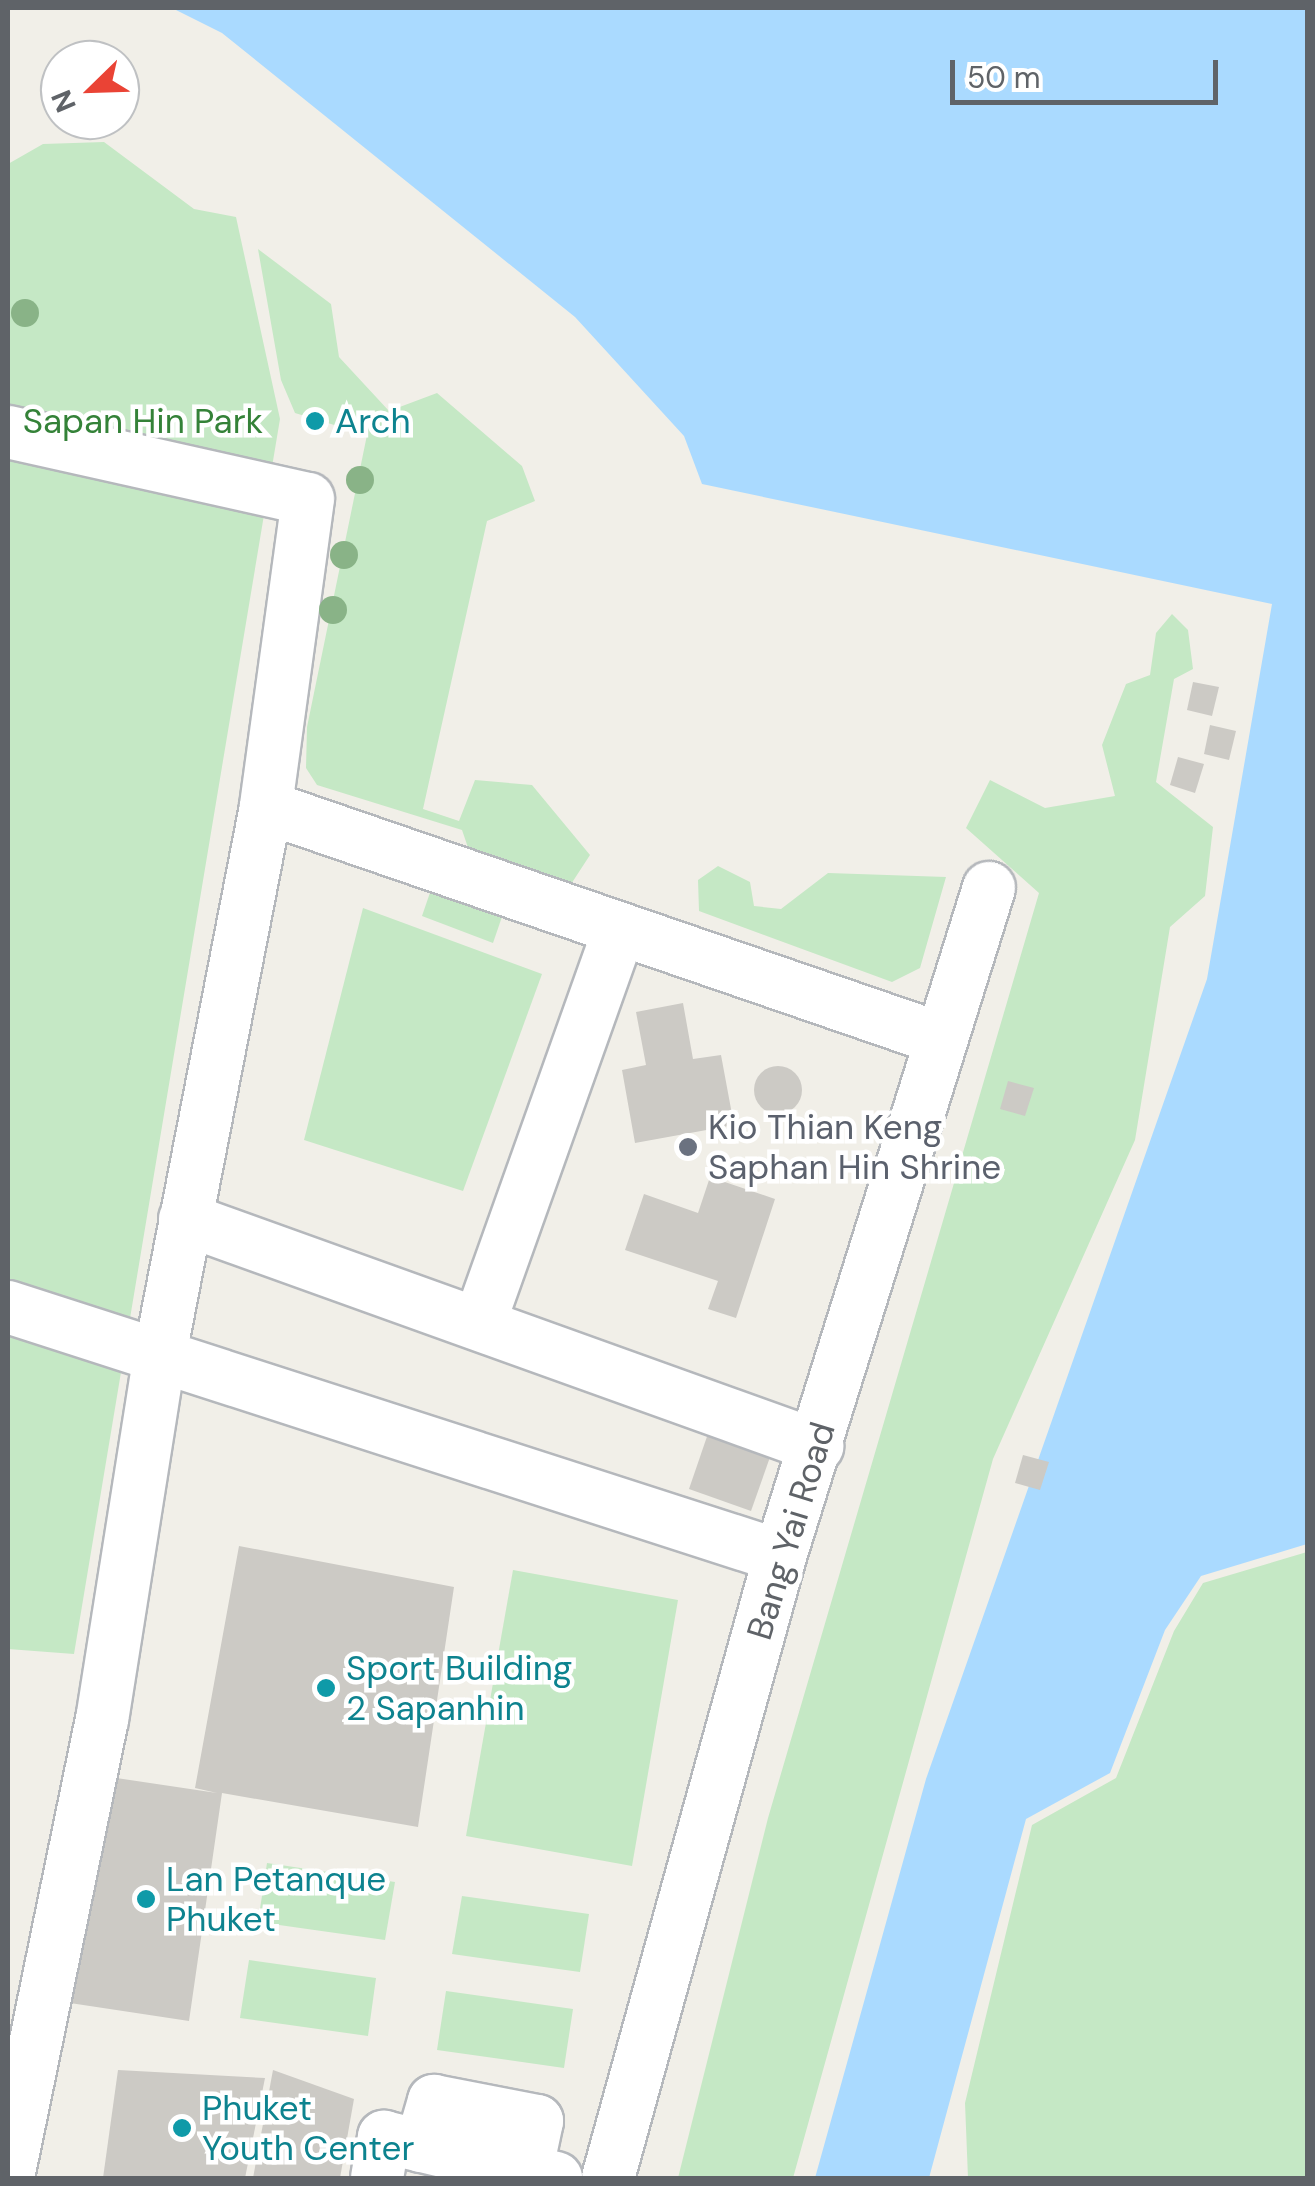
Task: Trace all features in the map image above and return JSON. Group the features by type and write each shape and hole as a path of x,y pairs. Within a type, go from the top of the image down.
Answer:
{"street":[{"path":"8,432 308,499 266,807 160,1354 102,1719 8,2178"},
{"path":"266,807 941,1039"},
{"name":"Bang Yai Road","path":"608,2178 780,1556 989,888"},
{"path":"479,1324 619,930"},
{"path":"185,1219 817,1446"},
{"path":"8,1308 780,1556"},
{"path":"377,2178 384,2138 435,2159 434,2101 537,2121 536,2176"}],"green space":[{"name":"Sapan Hin Park","path":"104,142 194,209 236,217 280,419 74,1654 8,1649 8,164 43,144"},
{"path":"258,249 331,304 339,357 389,411 437,393 522,466 535,501 487,521 423,809 459,821 475,780 532,785 590,855 560,901 475,868 462,830 317,785 306,768 307,727 367,435 295,413 281,380"},
{"path":"1172,614 1188,630 1193,669 1174,679 1156,782 1213,827 1205,896 1170,927 1135,1140 993,1459 793,2178 678,2178 768,1818 1039,893 966,828 990,780 1045,808 1115,796 1102,745 1126,684 1150,675 1156,633"},
{"path":"718,866 750,882 754,906 781,909 828,873 946,877 920,968 892,982 699,911 698,880"},
{"path":"434,881 506,905 493,943 422,916"},
{"path":"363,908 542,974 463,1191 304,1140"},
{"path":"1307,1552 1307,2178 968,2178 965,2103 1032,1825 1116,1778 1174,1631 1203,1583"},
{"path":"513,1570 678,1600 632,1866 466,1836"},
{"path":"267,1863 395,1882 385,1940 258,1922"},
{"path":"462,1896 589,1914 580,1972 452,1954"},
{"path":"249,1960 376,1978 368,2036 240,2018"},
{"path":"446,1991 573,2009 564,2068 437,2050"}],"water":[{"path":"172,8 1307,8 1307,1544 1201,1576 1165,1630 1110,1773 1026,1819 929,2178 815,2178 926,1779 1207,979 1272,604 702,484 684,436 575,317 222,33"}],"building":[{"path":"1193,682 1219,687 1212,716 1187,710"},
{"path":"1210,725 1236,731 1229,760 1204,754"},
{"path":"1178,757 1204,764 1195,793 1170,785"},
{"path":"683,1003 693,1059 721,1055 734,1125 635,1143 622,1070 646,1065 636,1012"},
{"path":"778,1066 795,1073 802,1090 795,1107 778,1114 761,1107 754,1090 761,1073"},
{"path":"1008,1081 1034,1088 1025,1116 1000,1109"},
{"path":"710,1177 775,1199 736,1318 708,1309 718,1281 625,1250 644,1194 698,1213"},
{"path":"713,1419 775,1443 751,1511 689,1489"},
{"path":"1023,1455 1049,1462 1040,1490 1015,1483"},
{"name":"Sport Building 2 Sapanhin","path":"239,1546 454,1587 418,1827 222,1793 189,2021 70,2003 103,1776 217,1793 195,1788"},
{"name":"Phuket Youth Center","path":"118,2070 265,2078 245,2178 103,2178"},
{"path":"273,2070 354,2099 340,2178 253,2178"}],"place":[{"name":"Arch","path":"315,421"},
{"name":"Kio Thian Keng Saphan Hin Shrine","path":"688,1147"},
{"name":"Sport Building 2 Sapanhin","path":"326,1688"},
{"name":"Lan Petanque Phuket","path":"146,1899"},
{"name":"Phuket Youth Center","path":"182,2128"}]}
